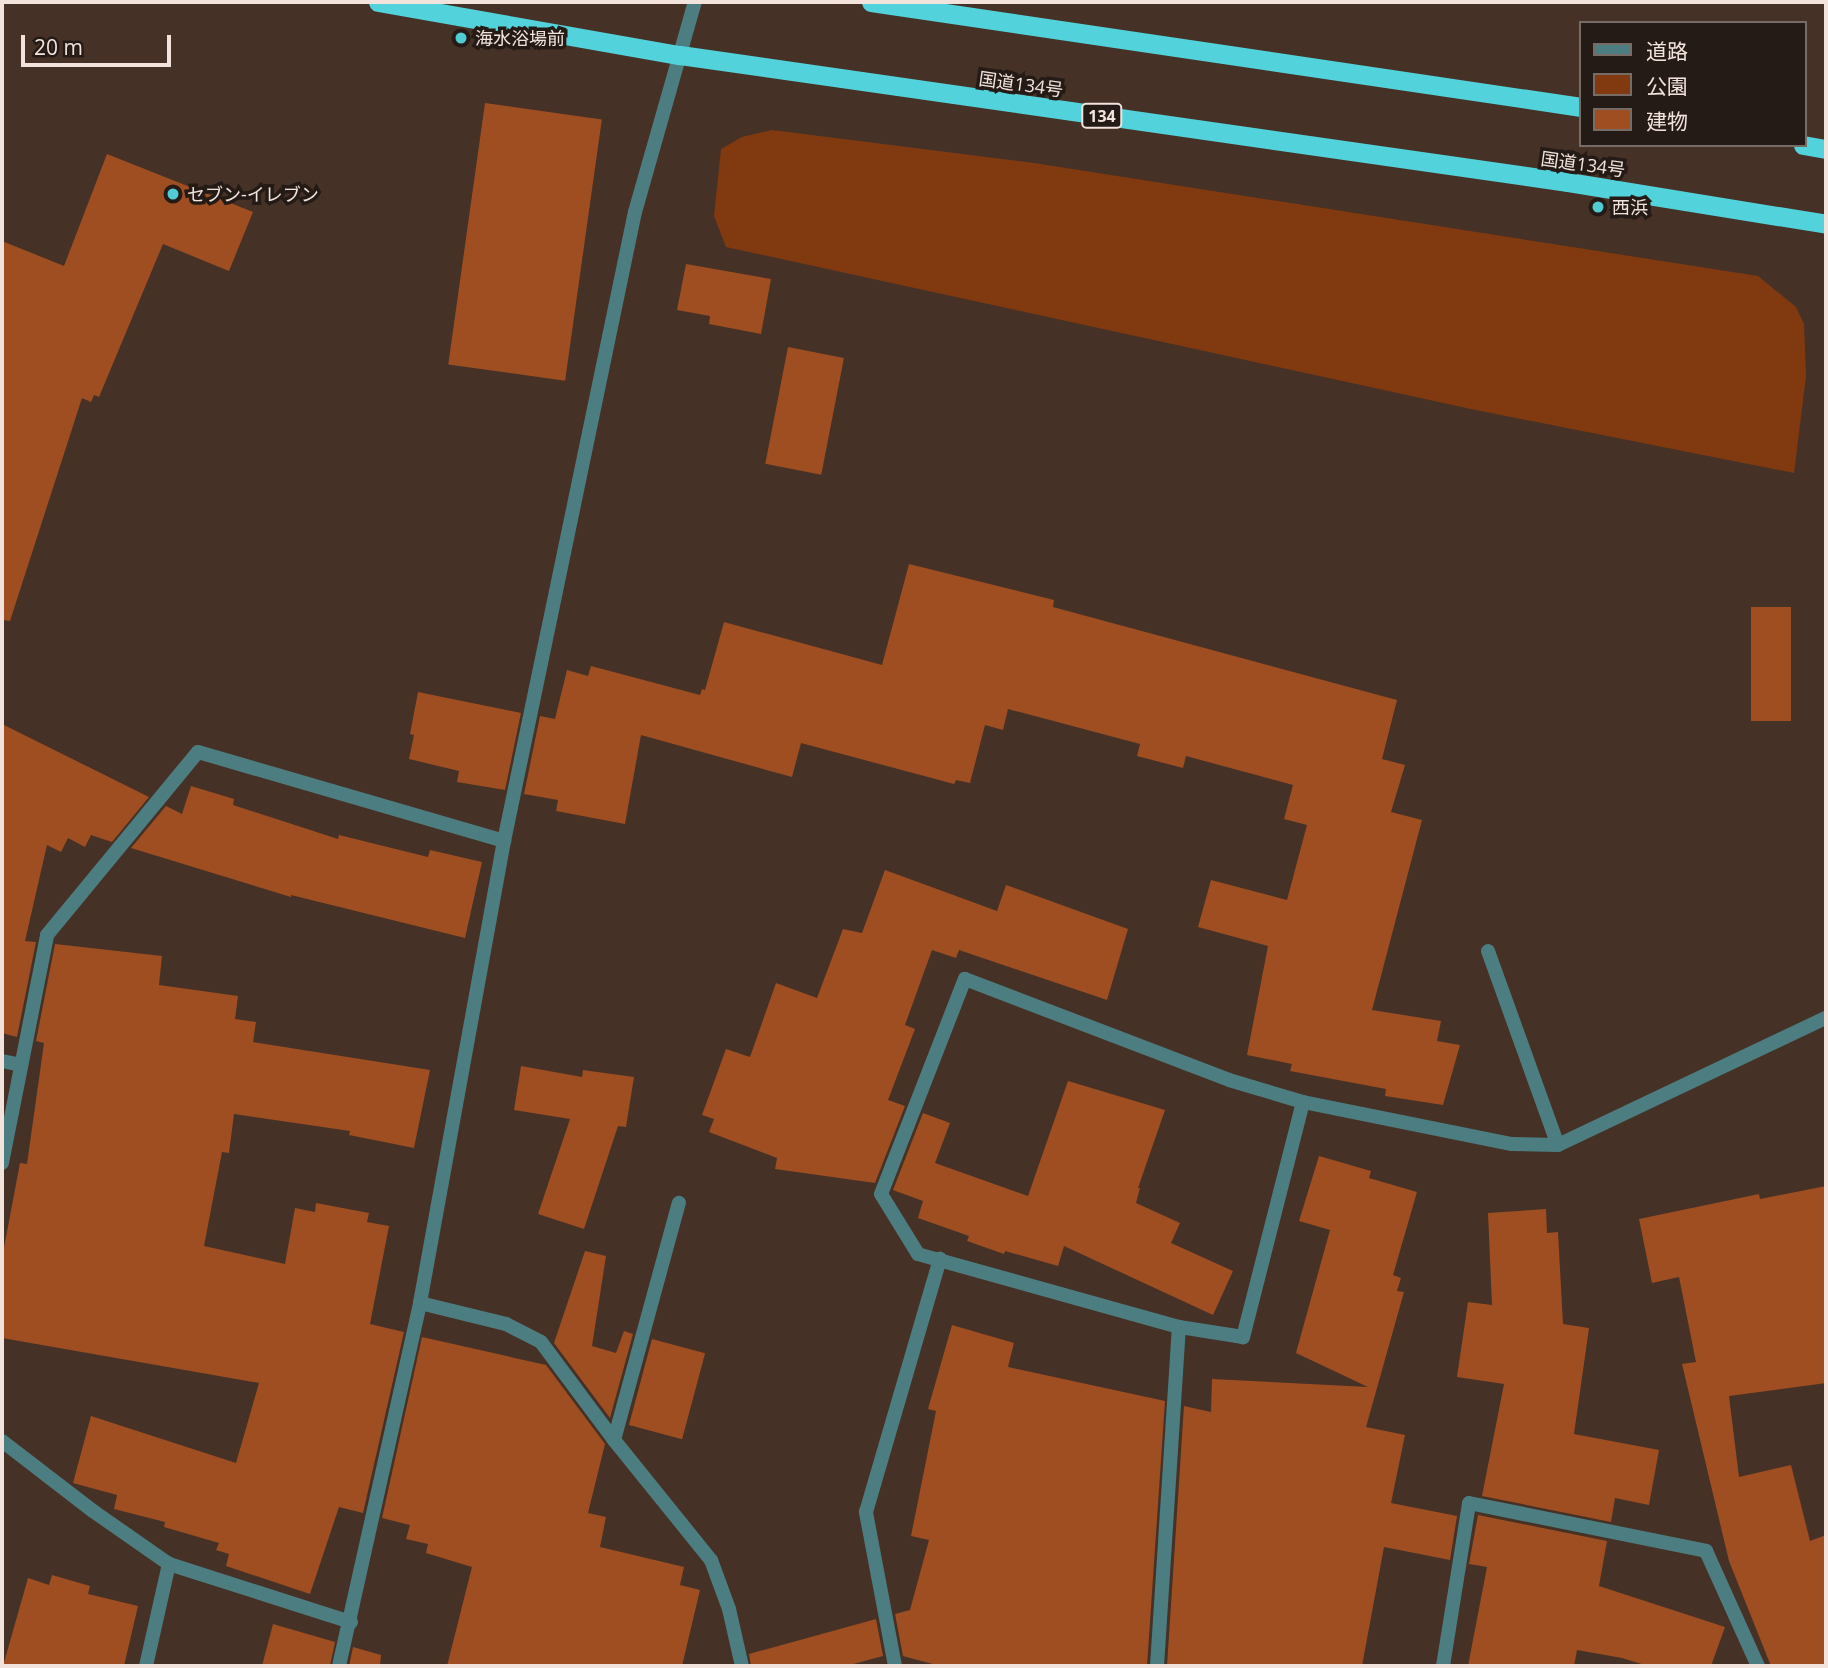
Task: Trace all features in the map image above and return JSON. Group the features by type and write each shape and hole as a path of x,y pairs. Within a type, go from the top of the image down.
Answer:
{"highway":[{"name":"国道134号","path":"378,2 680,55 1581,184 1826,224"},
{"path":"871,2 1580,107"},
{"path":"1807,146 1826,149"}],"street":[{"path":"339,1666 351,1622 420,1303 504,841 635,212 695,2"},
{"path":"2,1163 47,935 198,752 504,841"},
{"path":"1488,951 1558,1145"},
{"path":"1303,1102 1243,1337 1179,1327 918,1254 881,1194 965,979 1229,1080 1303,1102 1512,1144 1558,1145 1826,1018"},
{"path":"2,1061 21,1065"},
{"path":"614,1440 680,1203"},
{"path":"895,1666 866,1513 940,1259"},
{"path":"420,1303 506,1324 541,1342 614,1440 712,1560 729,1609 742,1666"},
{"path":"1157,1666 1179,1327"},
{"path":"2,1441 93,1511 169,1564 351,1622"},
{"path":"1443,1666 1469,1503 1706,1551 1758,1666"},
{"path":"146,1666 169,1564"}],"green space":[{"path":"772,130 1034,163 1758,276 1796,307 1804,324 1806,376 1794,473 1471,409 726,247 714,216 721,149 742,137"}],"building":[{"path":"485,103 602,119 565,381 448,364"},
{"path":"107,154 253,212 229,271 163,244 99,397 94,395 91,402 82,398 10,621 2,620 2,241 64,266"},
{"path":"686,264 771,279 761,334 709,324 710,316 677,310"},
{"path":"788,347 844,358 821,475 765,464"},
{"path":"909,564 1054,600 1053,607 1397,700 1382,759 1405,765 1391,812 1422,820 1372,1010 1441,1021 1437,1041 1460,1045 1443,1105 1385,1096 1386,1089 1290,1071 1292,1064 1247,1055 1268,946 1198,927 1211,880 1287,900 1307,825 1284,819 1293,785 1186,756 1183,768 1137,756 1140,744 1008,709 1003,730 985,725 970,783 956,780 954,784 801,743 792,777 641,735 625,824 556,811 558,800 524,794 540,716 555,719 567,670 588,676 591,666 700,695 702,689 705,690 724,622 882,665"},
{"path":"1751,607 1791,607 1791,721 1751,721"},
{"path":"418,692 521,713 505,790 457,782 459,771 409,759 414,735 410,734"},
{"path":"2,724 149,797 112,842 91,835 85,847 68,838 61,852 47,845 25,941 36,942 17,1037 2,1033"},
{"path":"191,786 234,799 233,805 338,839 339,835 428,857 430,850 482,862 465,938 291,897 131,848 166,806 182,814"},
{"path":"885,870 997,911 1006,885 1128,929 1107,1000 959,950 956,958 932,950 905,1025 915,1029 888,1100 905,1106 875,1183 775,1169 777,1158 709,1132 714,1119 702,1115 726,1049 750,1057 776,983 817,998 843,929 862,933"},
{"path":"55,944 162,956 159,985 238,996 235,1019 256,1022 253,1042 430,1070 414,1148 349,1135 350,1131 234,1114 229,1153 222,1152 204,1246 285,1264 295,1208 315,1212 316,1203 369,1213 367,1222 389,1226 370,1324 404,1332 363,1513 339,1507 310,1594 226,1566 229,1554 216,1550 219,1543 164,1527 165,1522 114,1509 117,1495 73,1483 91,1416 236,1463 259,1383 2,1338 2,1258 20,1163 27,1164 44,1043 36,1041"},
{"path":"521,1066 582,1077 583,1070 634,1077 626,1127 618,1126 584,1229 538,1214 570,1119 514,1110"},
{"path":"1068,1081 1165,1110 1138,1188 1136,1203 1180,1223 1171,1243 1233,1271 1213,1315 1064,1246 1058,1266 1005,1251 1004,1254 967,1241 969,1236 918,1218 923,1201 893,1190 923,1113 950,1123 935,1163 1028,1196"},
{"path":"1319,1156 1371,1171 1369,1178 1417,1192 1393,1275 1401,1278 1397,1291 1404,1292 1366,1427 1405,1435 1391,1503 1457,1516 1450,1560 1384,1547 1362,1666 1167,1666 1184,1406 1211,1412 1212,1379 1368,1387 1296,1353 1330,1230 1299,1221"},
{"path":"1826,1186 1826,1383 1729,1396 1739,1477 1791,1465 1810,1541 1826,1535 1826,1666 1771,1666 1729,1561 1682,1364 1696,1362 1679,1277 1652,1283 1639,1219 1759,1194 1760,1199"},
{"path":"1546,1209 1547,1233 1558,1232 1563,1324 1589,1328 1574,1434 1659,1450 1649,1505 1615,1498 1611,1522 1482,1496 1504,1384 1457,1377 1468,1302 1492,1305 1488,1213"},
{"path":"585,1251 606,1256 592,1346 616,1353 624,1331 633,1334 610,1418 554,1343"},
{"path":"952,1325 1014,1343 1008,1367 1165,1401 1147,1666 940,1666 903,1656 895,1614 910,1610 929,1540 911,1536 936,1411 928,1409"},
{"path":"422,1337 546,1365 605,1444 588,1513 606,1517 600,1547 684,1567 680,1585 700,1590 682,1666 447,1666 472,1567 426,1553 428,1544 406,1539 410,1525 382,1518"},
{"path":"652,1339 705,1353 682,1439 629,1425"},
{"path":"1478,1515 1607,1541 1599,1586 1725,1627 1711,1666 1648,1666 1577,1650 1574,1666 1468,1666 1487,1567 1469,1564"},
{"path":"52,1575 90,1586 88,1594 138,1606 124,1666 3,1666 28,1578 49,1585"},
{"path":"876,1619 883,1656 846,1666 751,1666 749,1654"},
{"path":"273,1624 335,1642 330,1666 262,1666"},
{"path":"353,1647 381,1655 380,1666 349,1666"}],"place":[{"name":"海水浴場前","path":"461,38"},
{"name":"セブン-イレブン","path":"173,194"},
{"name":"西浜","path":"1598,207"}]}
